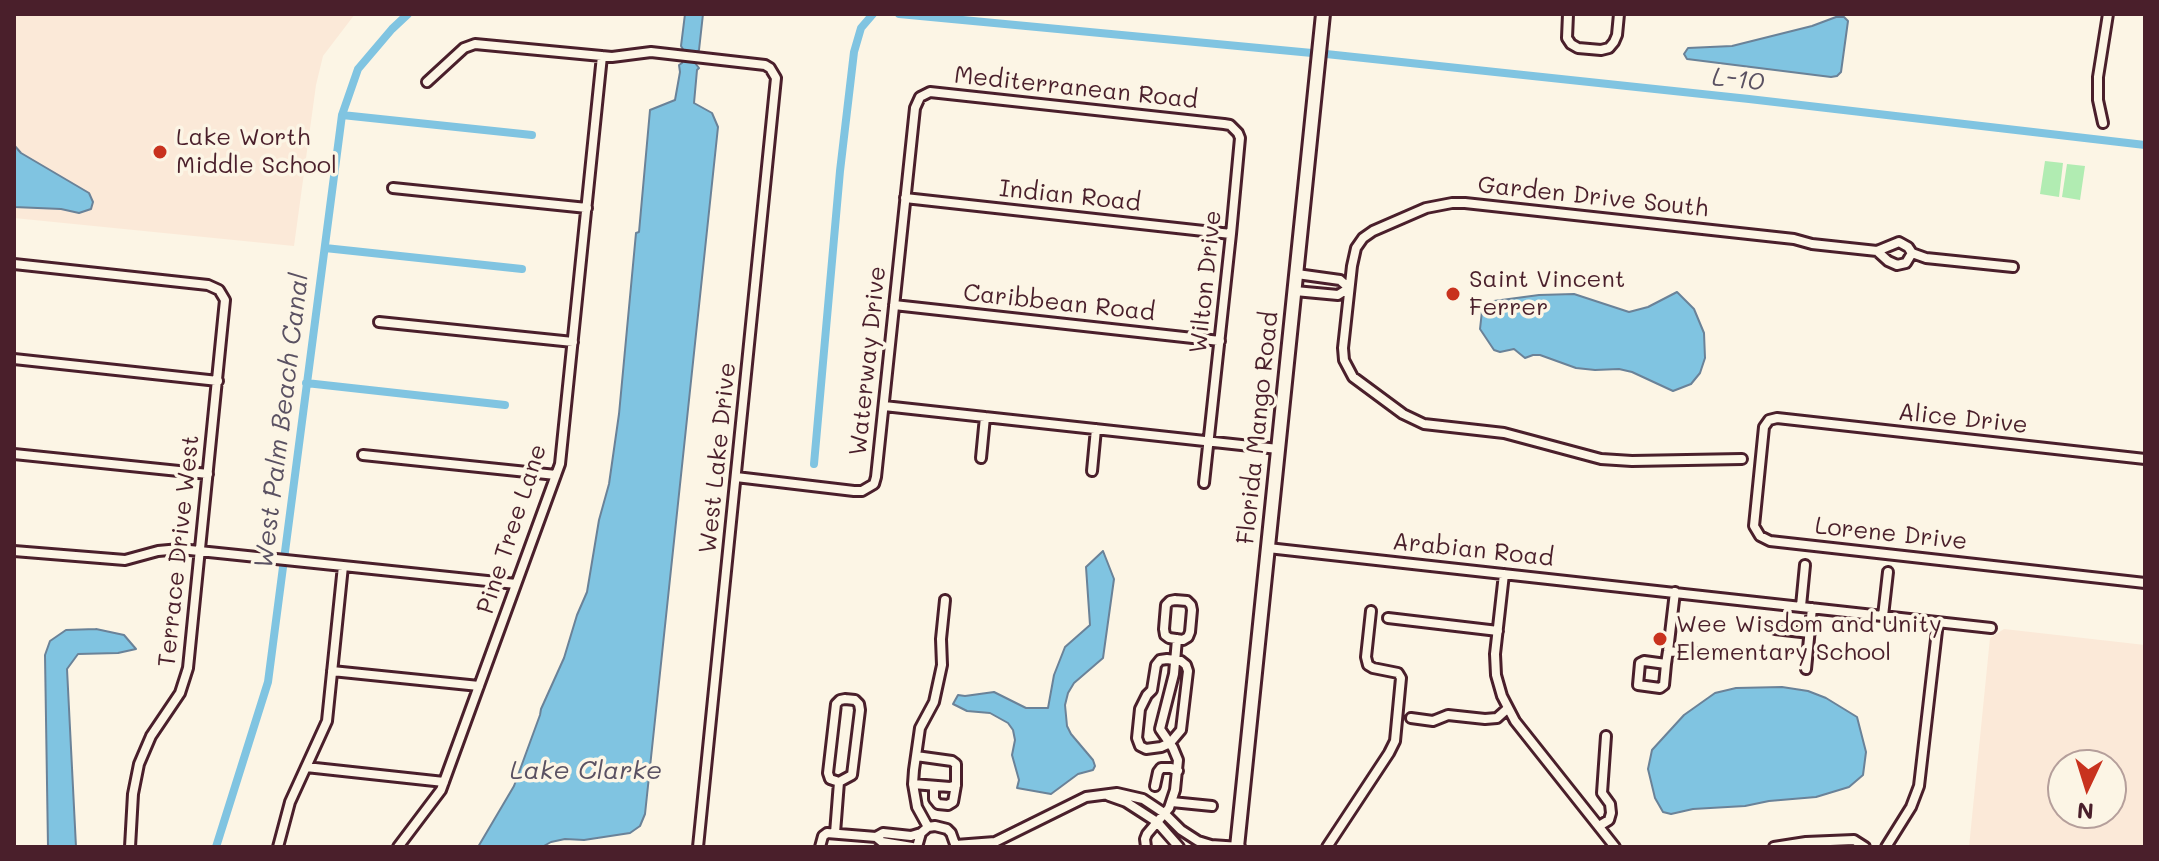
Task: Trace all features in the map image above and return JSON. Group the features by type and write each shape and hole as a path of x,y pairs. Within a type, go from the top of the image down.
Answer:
{"street":[{"name":"Florida Mango Road","path":"1239,847 1323,14"},
{"path":"1568,14 1567,38 1571,44 1578,48 1601,50 1609,48 1614,42 1619,14"},
{"path":"2103,123 2098,100 2098,77 2108,14"},
{"path":"427,82 464,48 475,44 602,56"},
{"name":"West Lake Drive","path":"602,56 623,57 646,52 765,65 774,73 776,84 698,847"},
{"name":"Pine Tree Lane","path":"398,847 441,790 560,464 602,56"},
{"name":"Mediterranean Road","path":"916,102 930,92 1224,124 1235,128"},
{"name":"Waterway Drive","path":"736,477 854,491 874,484 916,102"},
{"name":"Wilton Drive","path":"1204,483 1240,138 1235,128"},
{"path":"393,188 587,208"},
{"name":"Indian Road","path":"905,198 1231,234"},
{"name":"Garden Drive South","path":"1742,459 1601,459 1504,433 1430,425 1413,420 1357,381 1346,366 1343,348 1349,288 1354,254 1359,243 1368,234 1426,208 1452,203 1794,239 1877,251 1899,242 1912,253 1926,258 2013,267"},
{"name":"Garden Drive South","path":"1877,251 1897,265 1906,263 1912,253"},
{"name":"Terrace Drive West","path":"14,264 208,285 223,295 225,306 218,381 188,668 180,693 151,736 139,764 133,794 130,847"},
{"path":"1295,291 1338,295 1349,288 1340,280 1297,274"},
{"name":"Caribbean Road","path":"894,305 1220,341"},
{"path":"379,322 573,342"},
{"path":"14,359 218,381"},
{"path":"884,406 1278,449"},
{"path":"981,458 985,417"},
{"name":"Alice Drive","path":"1777,418 2145,459"},
{"name":"Lorene Drive","path":"1777,418 1769,420 1764,427 1754,526 1760,536 1770,541 2145,583"},
{"path":"1092,471 1096,429"},
{"path":"14,454 208,474"},
{"path":"363,455 556,475"},
{"name":"Arabian Road","path":"1268,548 1991,628"},
{"path":"14,551 125,560 169,549 200,551 516,584"},
{"path":"1801,606 1805,565"},
{"path":"278,847 290,802 327,721 343,566"},
{"path":"1883,616 1888,572"},
{"path":"1504,574 1495,654 1496,675 1507,709 1615,847"},
{"path":"1666,664 1640,663 1638,685 1660,688 1664,685 1675,592"},
{"path":"820,847 823,836 835,833 876,837 882,842 914,847 924,830 913,784 920,728 934,702 942,665 945,600"},
{"path":"1175,600 1187,601 1192,610 1190,632 1183,640 1177,639 1165,635 1166,605 1175,600"},
{"path":"1806,669 1812,608"},
{"path":"1327,847 1395,741 1401,678 1398,673 1368,665 1366,657 1371,611"},
{"path":"1388,618 1498,631"},
{"path":"1886,847 1907,814 1919,786 1938,622"},
{"path":"1775,629 1810,633"},
{"path":"1146,847 1147,834 1172,802 1178,771 1176,754 1162,734 1160,723 1170,693 1177,639"},
{"path":"1668,651 1701,654"},
{"path":"1160,660 1175,660 1186,665 1188,671 1181,730 1170,743 1146,749 1140,746 1137,738 1140,709 1152,690 1156,665 1160,660"},
{"path":"332,671 479,686"},
{"path":"840,700 855,700 860,710 852,775 839,782 830,779 828,773 836,704 840,700"},
{"path":"1411,718 1433,721 1448,715 1497,718 1507,709"},
{"path":"1599,826 1609,820 1611,813 1610,804 1602,793 1606,736"},
{"path":"916,756 956,764 953,802 938,804 934,799 934,786"},
{"path":"306,767 444,782"},
{"path":"1155,786 1161,768 1178,771"},
{"path":"835,833 839,782"},
{"path":"913,784 956,785"},
{"path":"876,837 883,833 911,836 935,826 947,829 956,846 995,842 1086,797 1117,793 1143,799 1198,841 1239,847"},
{"path":"1104,795 1126,802 1157,822 1179,847"},
{"path":"1172,802 1212,806"},
{"path":"1774,847 1854,840 1865,847"}],"shaded area":[{"name":"Lake Worth Middle School","path":"14,14 355,14 323,56 316,85 294,246 14,218"},
{"path":"2004,629 2145,645 2145,847 1969,847 1990,638"}],"green space":[{"path":"2045,161 2063,163 2059,197 2040,194"},
{"path":"2067,164 2085,166 2080,200 2062,197"}],"water":[{"name":"Lake Clarke","path":"685,14 703,14 695,63 699,68 694,103 712,113 718,127 645,814 640,826 630,833 584,840 565,839 542,847 478,847 514,786 587,592 599,520 609,484 619,414 650,110 675,100 684,51 681,46"},
{"path":"1844,17 1848,21 1841,72 1837,76 1687,59 1684,54 1688,48 1732,46"},
{"path":"14,145 21,153 89,193 93,202 91,209 79,213 14,207"},
{"path":"1677,292 1694,309 1704,333 1705,358 1700,373 1691,384 1673,391 1619,369 1576,368 1540,355 1525,358 1514,349 1500,352 1494,350 1480,329 1482,311 1494,301 1574,294 1629,312 1648,307"},
{"path":"1103,551 1114,579 1103,658 1074,683 1065,705 1067,726 1095,766 1051,794 1017,788 1019,780 1012,755 1015,740 1008,723 990,713 967,711 953,704 958,695 994,692 1026,708 1048,708 1054,675 1065,647 1090,625 1086,567"},
{"path":"96,629 124,635 136,649 118,653 78,654 67,669 76,847 48,847 45,655 50,641 66,630"},
{"path":"1782,687 1808,691 1857,717 1866,752 1863,775 1849,787 1816,797 1693,809 1671,814 1663,812 1655,798 1648,769 1652,750 1684,715 1715,693 1736,688"}],"waterway":[{"name":"West Palm Beach Canal","path":"216,847 268,682 342,115 358,69 408,14"},
{"path":"814,464 840,171 854,52 861,28 873,14"},
{"name":"L-10","path":"899,14 1312,53"},
{"name":"L-10","path":"1326,54 2145,145"},
{"path":"342,115 532,135"},
{"path":"325,248 522,269"},
{"path":"306,383 505,405"}],"place":[{"name":"Lake Worth Middle School","path":"160,152"},
{"name":"Saint Vincent Ferrer","path":"1453,294"},
{"name":"Wee Wisdom and Unity Elementary School","path":"1660,639"}]}
